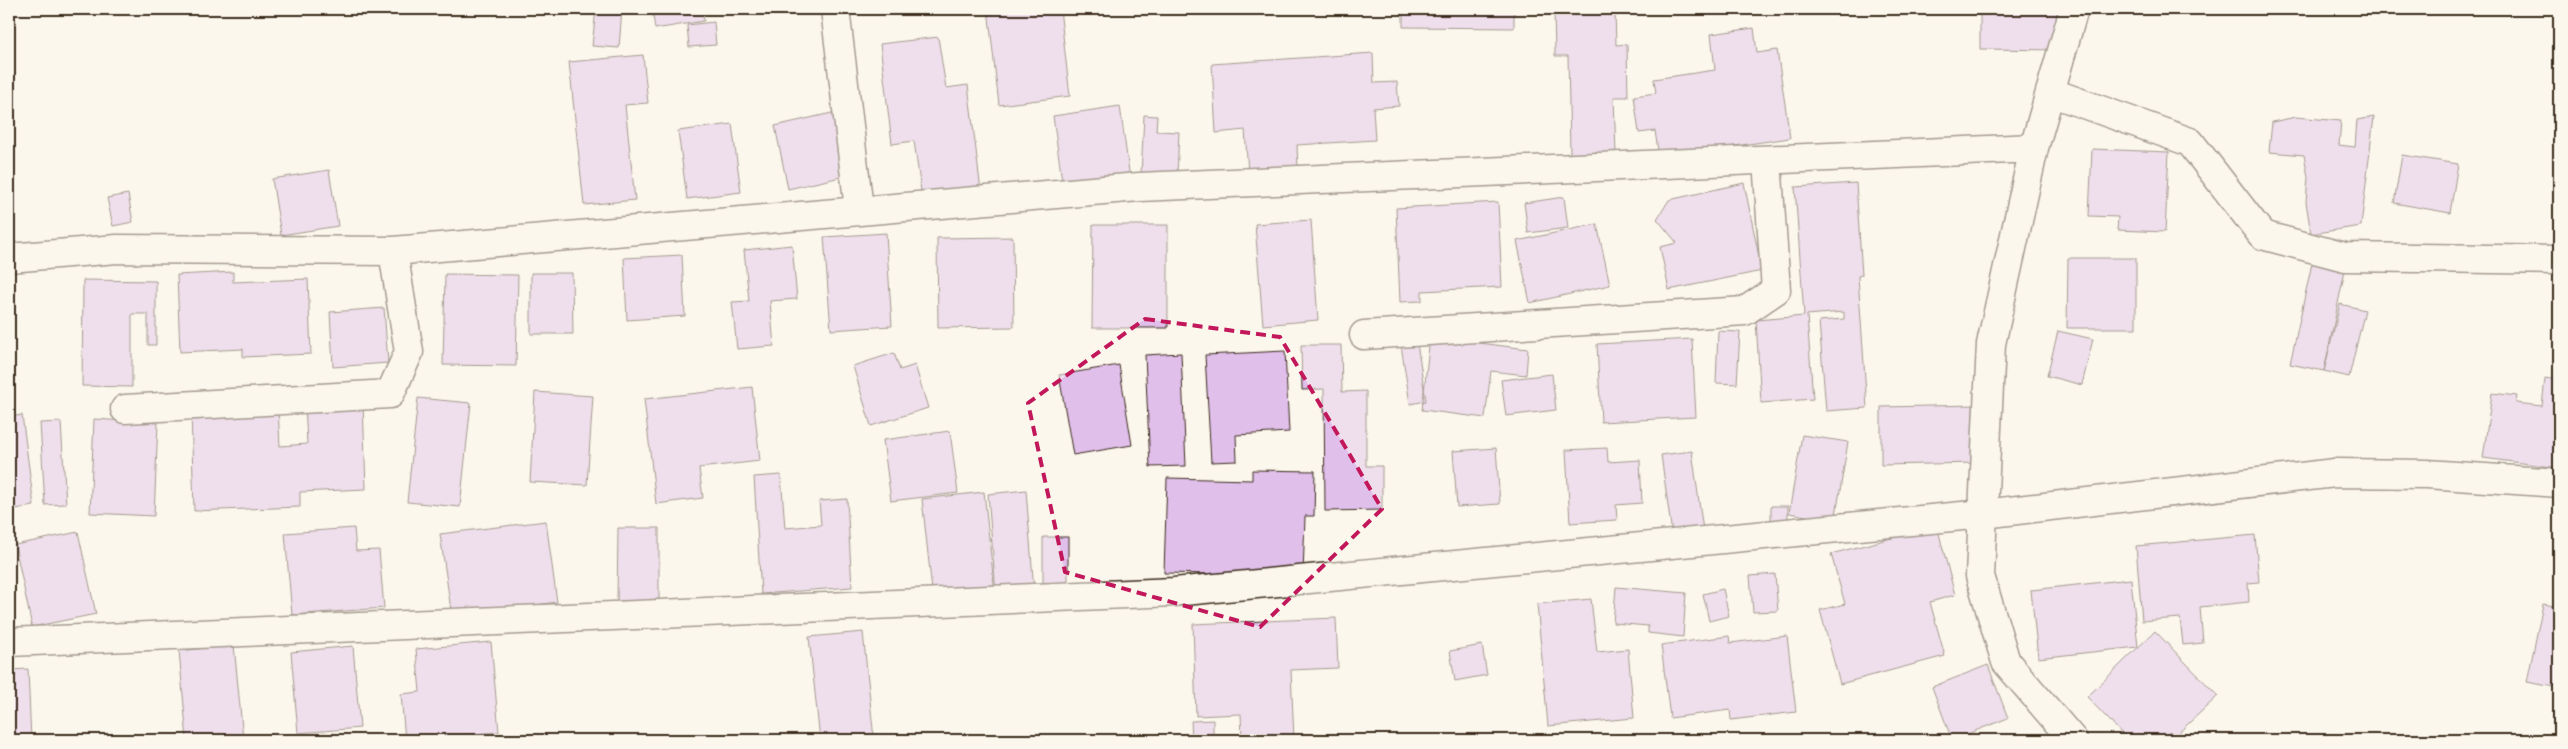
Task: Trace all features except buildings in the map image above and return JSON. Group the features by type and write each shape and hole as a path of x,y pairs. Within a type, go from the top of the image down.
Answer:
{"street":[{"path":"835,9 859,209"},
{"path":"2073,740 2006,662 1980,576 1991,344 2034,148 2074,9"},
{"path":"2050,92 2190,142 2262,235 2345,257 2559,260"},
{"path":"9,258 117,249 392,251 859,209 1139,187 2034,148"},
{"path":"1364,335 1745,311 1776,290 1767,160"},
{"path":"125,409 390,394 409,352 392,251"},
{"path":"9,642 1174,592 1983,514 2335,473 2427,474 2559,483"}],"highlighted area":[{"path":"1145,319 1280,337 1382,509 1260,627 1065,572 1028,403"}]}
